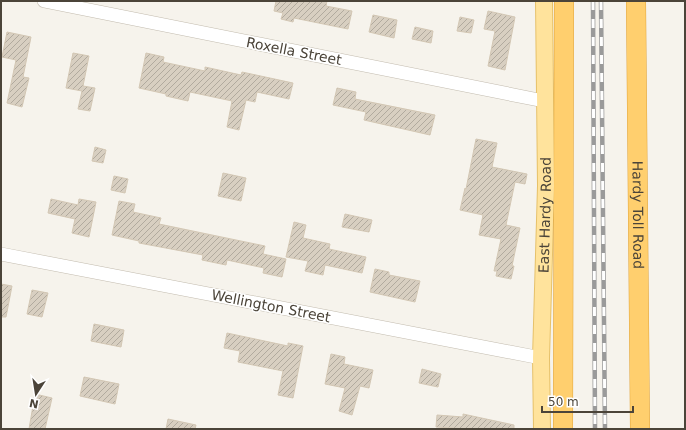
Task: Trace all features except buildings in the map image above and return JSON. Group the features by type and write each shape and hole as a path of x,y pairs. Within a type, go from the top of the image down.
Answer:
{"highway":[{"path":"563,429 564,1"},
{"name":"Hardy Toll Road","path":"636,1 640,429"}],"main road":[{"name":"East Hardy Road","path":"542,429 546,186 544,1"}],"street":[{"name":"Roxella Street","path":"44,1 544,101"},
{"name":"Wellington Street","path":"1,254 542,358"}],"railway":[{"path":"593,1 595,429"},
{"path":"601,1 605,429"}]}
